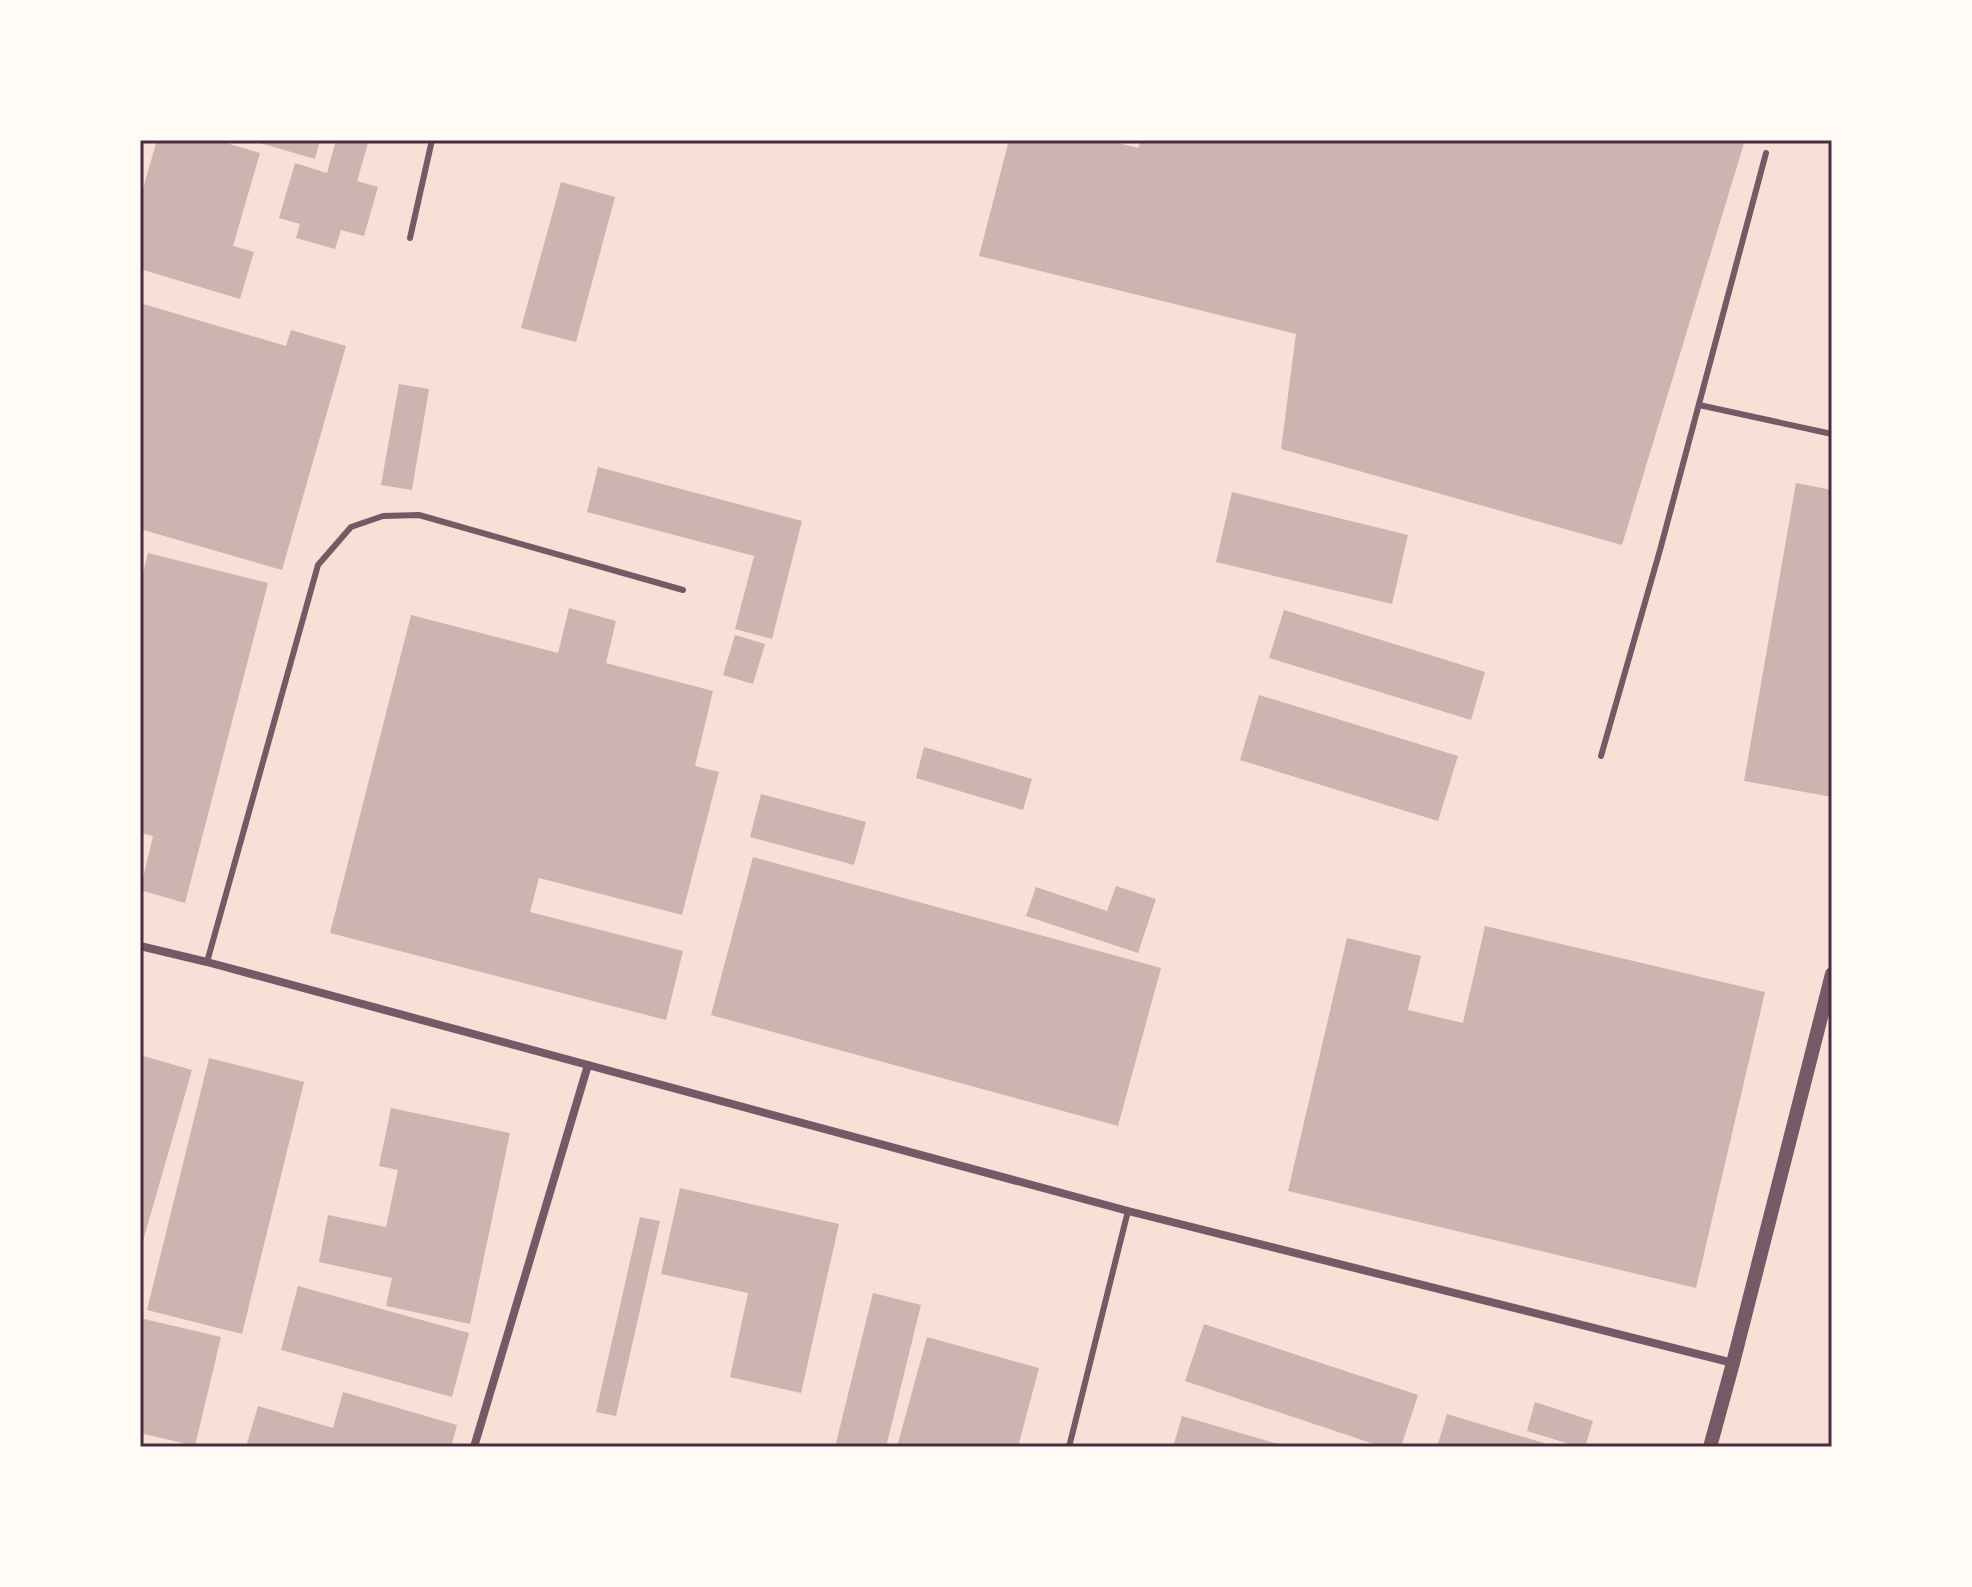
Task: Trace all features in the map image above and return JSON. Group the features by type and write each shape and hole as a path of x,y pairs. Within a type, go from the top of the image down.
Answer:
{"street":[{"path":"140,946 1128,1211 1733,1363"},
{"path":"1710,1447 1832,974"},
{"path":"474,1447 588,1065"}],"lane":[{"path":"410,238 432,140"},
{"path":"1601,756 1660,550 1766,153"},
{"path":"1699,405 1832,434"},
{"path":"207,962 318,565 351,527 383,516 419,515 683,590"},
{"path":"1069,1447 1128,1211"}],"building":[{"path":"157,140 216,140 260,153 233,246 254,252 240,299 140,269 140,199"},
{"path":"250,140 320,140 315,159"},
{"path":"336,140 369,140 357,181 378,187 364,236 341,230 335,249 296,238 300,224 279,218 295,163 327,173"},
{"path":"1009,140 1107,140 1138,148 1141,140 1745,140 1622,545 1281,449 1296,334 979,256"},
{"path":"561,182 615,197 576,342 521,328"},
{"path":"140,303 286,346 291,330 346,346 282,570 140,529"},
{"path":"399,384 429,389 412,490 381,485"},
{"path":"598,467 802,521 772,639 735,629 754,556 587,512"},
{"path":"1796,483 1832,490 1832,797 1744,781"},
{"path":"1232,492 1408,535 1392,604 1216,562"},
{"path":"148,553 268,583 185,903 140,890 153,836 140,833 140,584"},
{"path":"569,608 616,621 606,663 713,691 695,766 719,772 682,915 539,878 530,912 683,951 666,1020 330,933 411,615 558,653"},
{"path":"1284,610 1485,672 1471,720 1269,658"},
{"path":"735,635 765,644 753,684 723,675"},
{"path":"1259,695 1458,756 1438,821 1240,760"},
{"path":"924,747 1032,779 1023,810 916,778"},
{"path":"761,794 866,822 854,865 750,837"},
{"path":"753,857 1161,968 1118,1126 711,1015"},
{"path":"1116,886 1156,899 1138,953 1026,916 1036,887 1107,911"},
{"path":"1485,926 1765,992 1696,1288 1288,1191 1347,938 1421,956 1408,1010 1463,1023"},
{"path":"140,1055 192,1070 141,1248 140,1248"},
{"path":"209,1058 304,1082 242,1334 147,1310"},
{"path":"391,1108 510,1133 470,1324 386,1306 392,1278 319,1262 328,1215 386,1227 398,1170 379,1166"},
{"path":"680,1188 839,1224 801,1393 730,1377 748,1293 661,1274"},
{"path":"640,1217 660,1221 616,1416 596,1412"},
{"path":"298,1286 469,1333 452,1397 281,1350"},
{"path":"873,1293 921,1305 886,1447 835,1447"},
{"path":"140,1318 221,1337 195,1446 140,1433"},
{"path":"1204,1324 1418,1395 1401,1447 1383,1447 1185,1381"},
{"path":"927,1337 1039,1368 1018,1447 897,1447"},
{"path":"343,1392 457,1425 451,1447 246,1447 258,1406 333,1428"},
{"path":"1535,1402 1593,1421 1585,1447 1527,1431"},
{"path":"1447,1414 1554,1446 1554,1447 1437,1447"},
{"path":"1182,1416 1285,1446 1173,1447"}]}
